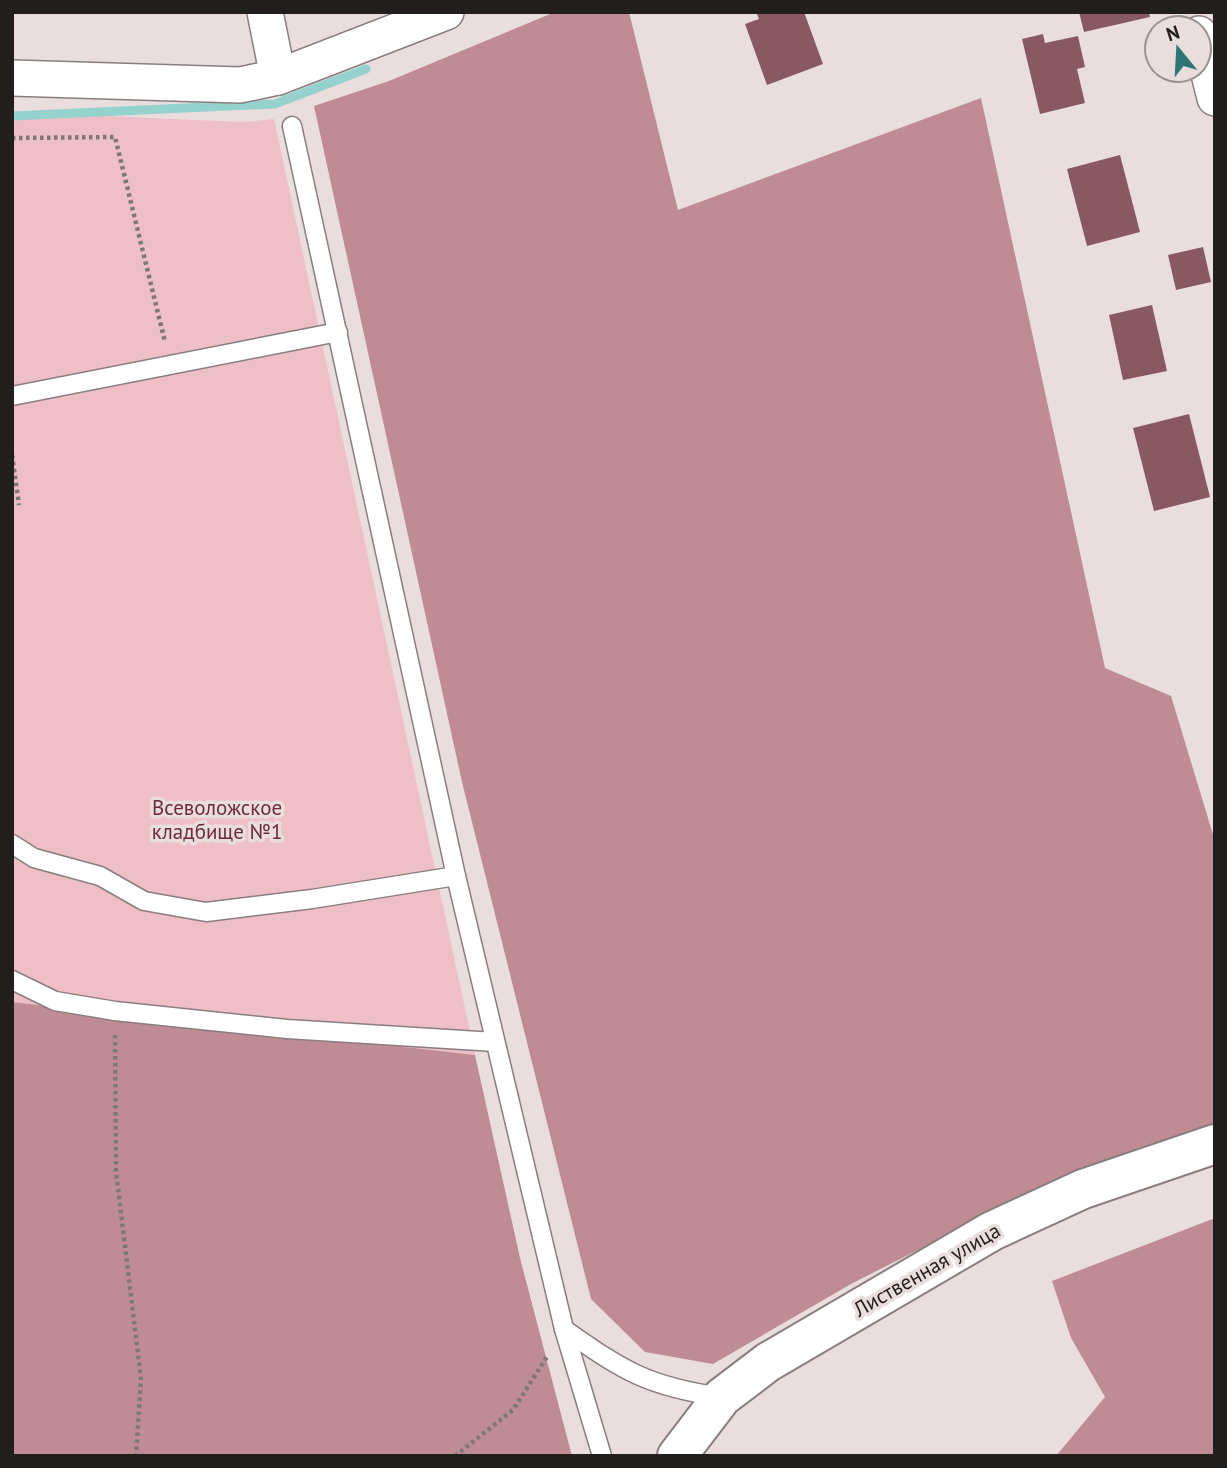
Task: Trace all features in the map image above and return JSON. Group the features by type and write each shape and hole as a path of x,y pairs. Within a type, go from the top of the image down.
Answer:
{"street":[{"path":"265,12 278,77"},
{"path":"12,78 240,85 278,77 446,12"},
{"name":"Лиственная улица","path":"677,1456 722,1396 768,1362 992,1231 1083,1189 1215,1144"}],"lane":[{"path":"292,126 456,876 564,1329 602,1456"},
{"path":"12,396 338,332"},
{"path":"12,844 34,858 100,876 144,901 206,912 456,876"},
{"path":"12,980 55,1001 115,1012 287,1029 495,1042"},
{"path":"564,1329 620,1369 676,1391 722,1396"}],"path":[{"path":"12,138 115,137 171,366"},
{"path":"12,455 19,505"},
{"path":"115,1012 116,1171 141,1379 136,1456"},
{"path":"455,1456 513,1410 564,1329"}],"green space":[{"name":"Всеволожское кладбище №1","path":"12,112 242,122 274,119 475,1055 12,1002"}],"shaded area":[{"path":"555,12 629,12 678,210 981,98 1105,668 1171,696 1215,841 1215,1125 1067,1174 851,1284 713,1364 645,1352 591,1299 462,782 314,106 389,81"},
{"path":"12,1002 475,1055 520,1258 572,1456 12,1456"},
{"path":"1215,1218 1215,1456 1056,1456 1105,1397 1071,1338 1052,1281"}],"building":[{"path":"756,12 804,12 823,64 767,85 745,24 759,19"},
{"path":"1079,12 1149,12 1143,14 1143,19 1084,32"},
{"path":"1043,34 1045,43 1078,36 1085,67 1077,69 1085,103 1040,114 1022,39"},
{"path":"1120,155 1140,232 1087,246 1067,169"},
{"path":"1203,247 1211,282 1176,290 1168,255"},
{"path":"1152,305 1167,371 1123,380 1109,315"},
{"path":"1189,414 1210,497 1154,511 1133,428"}],"waterway":[{"path":"12,116 275,104 366,69"}]}
